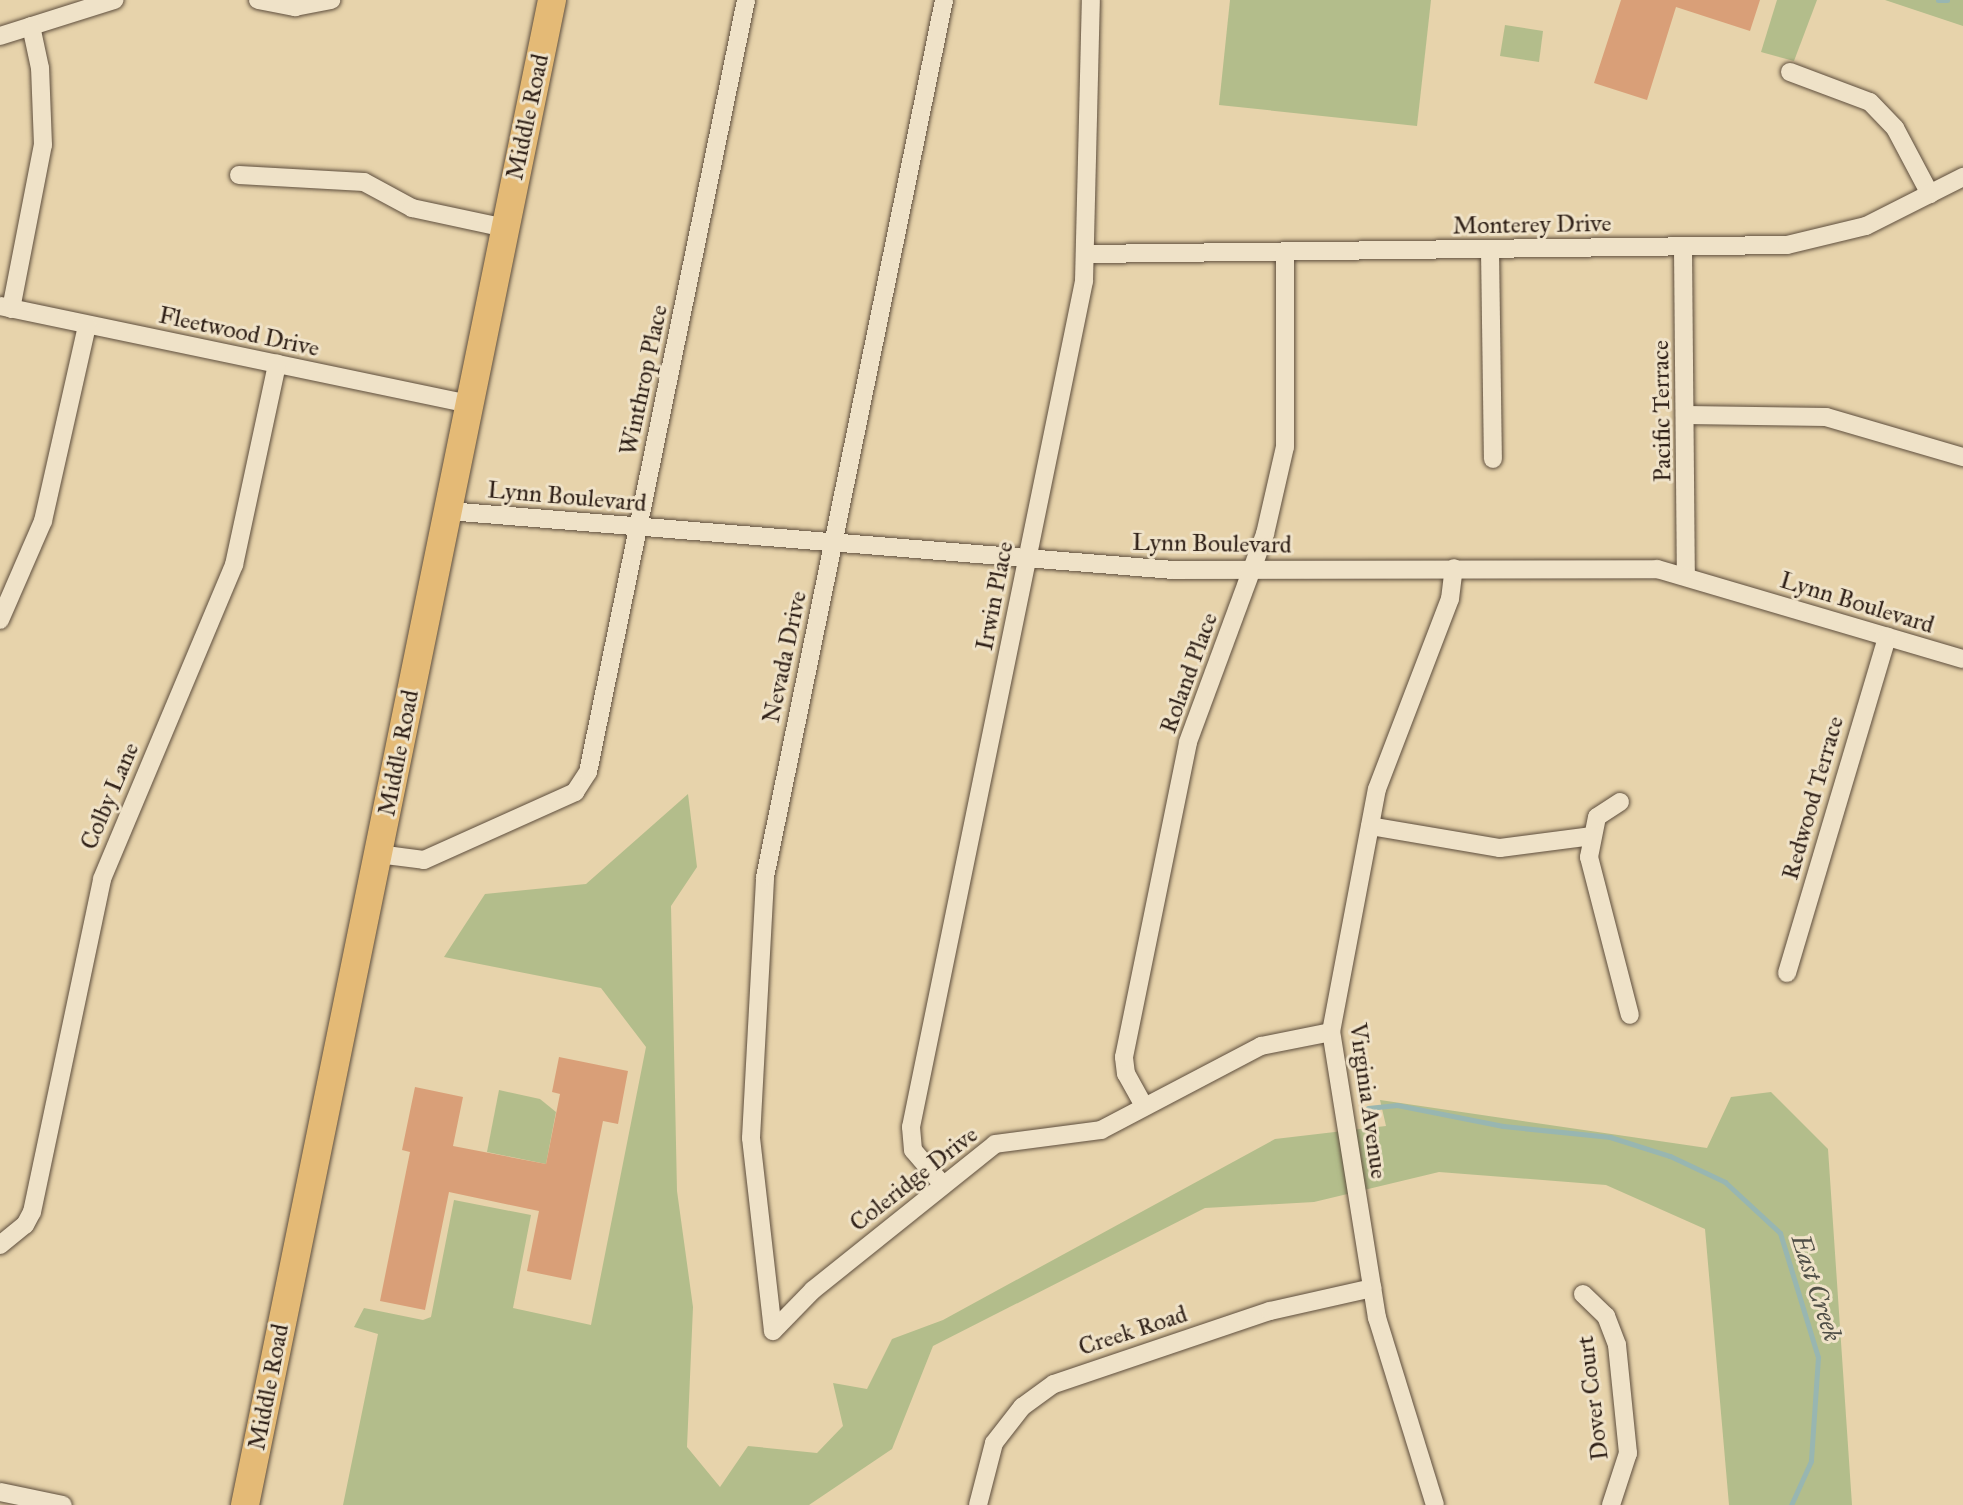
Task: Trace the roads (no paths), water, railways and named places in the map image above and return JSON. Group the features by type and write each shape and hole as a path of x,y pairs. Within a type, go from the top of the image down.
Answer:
{"main road":[{"name":"Middle Road","path":"245,1505 552,0"}],"street":[{"path":"0,36 114,0"},
{"path":"258,0 309,7 331,0"},
{"name":"Winthrop Place","path":"378,854 424,860 553,803 584,782 746,0"},
{"name":"Nevada Drive","path":"773,1331 751,1138 765,877 944,0"},
{"name":"Irwin Place","path":"943,1185 913,1150 911,1127 1088,254 1091,0"},
{"path":"6,308 43,145 40,68 31,26"},
{"path":"1790,72 1870,102 1895,128 1930,194"},
{"path":"239,175 350,179 412,208 505,228"},
{"name":"Monterey Drive","path":"1088,254 1683,248 1823,240 1866,226 1963,177"},
{"name":"Pacific Terrace","path":"1683,248 1686,574"},
{"path":"1490,250 1493,459"},
{"name":"Roland Place","path":"1144,1106 1124,1062 1188,742 1252,571 1285,447 1285,252"},
{"name":"Fleetwood Drive","path":"6,308 469,404"},
{"path":"0,620 43,521 87,325"},
{"name":"Colby Lane","path":"0,1245 13,1237 32,1212 102,879 234,565 277,364"},
{"path":"1686,415 1826,417 1963,457"},
{"name":"Lynn Boulevard","path":"448,511 1027,558 1252,571 1639,568 1686,574 1963,659"},
{"name":"Virginia Avenue","path":"1435,1505 1382,1337 1331,1032 1370,826 1388,757 1450,599 1454,568"},
{"name":"Redwood Terrace","path":"1787,973 1887,637"},
{"path":"1620,802 1597,817 1589,857 1630,1015"},
{"path":"1370,826 1500,848 1592,836"},
{"name":"Coleridge Drive","path":"773,1331 813,1290 995,1144 1101,1130 1261,1046 1331,1032"},
{"name":"Creek Road","path":"978,1505 986,1462 1000,1434 1022,1407 1054,1384 1270,1311 1372,1288"},
{"name":"Dover Court","path":"1583,1294 1606,1316 1617,1345 1628,1453 1611,1505"},
{"path":"0,1492 63,1505"}],"waterway":[{"path":"1938,0 1947,0"},
{"name":"East Creek","path":"1368,1108 1397,1105 1503,1126 1610,1137 1670,1156 1725,1182 1780,1233 1818,1357 1811,1461 1791,1505"}]}
